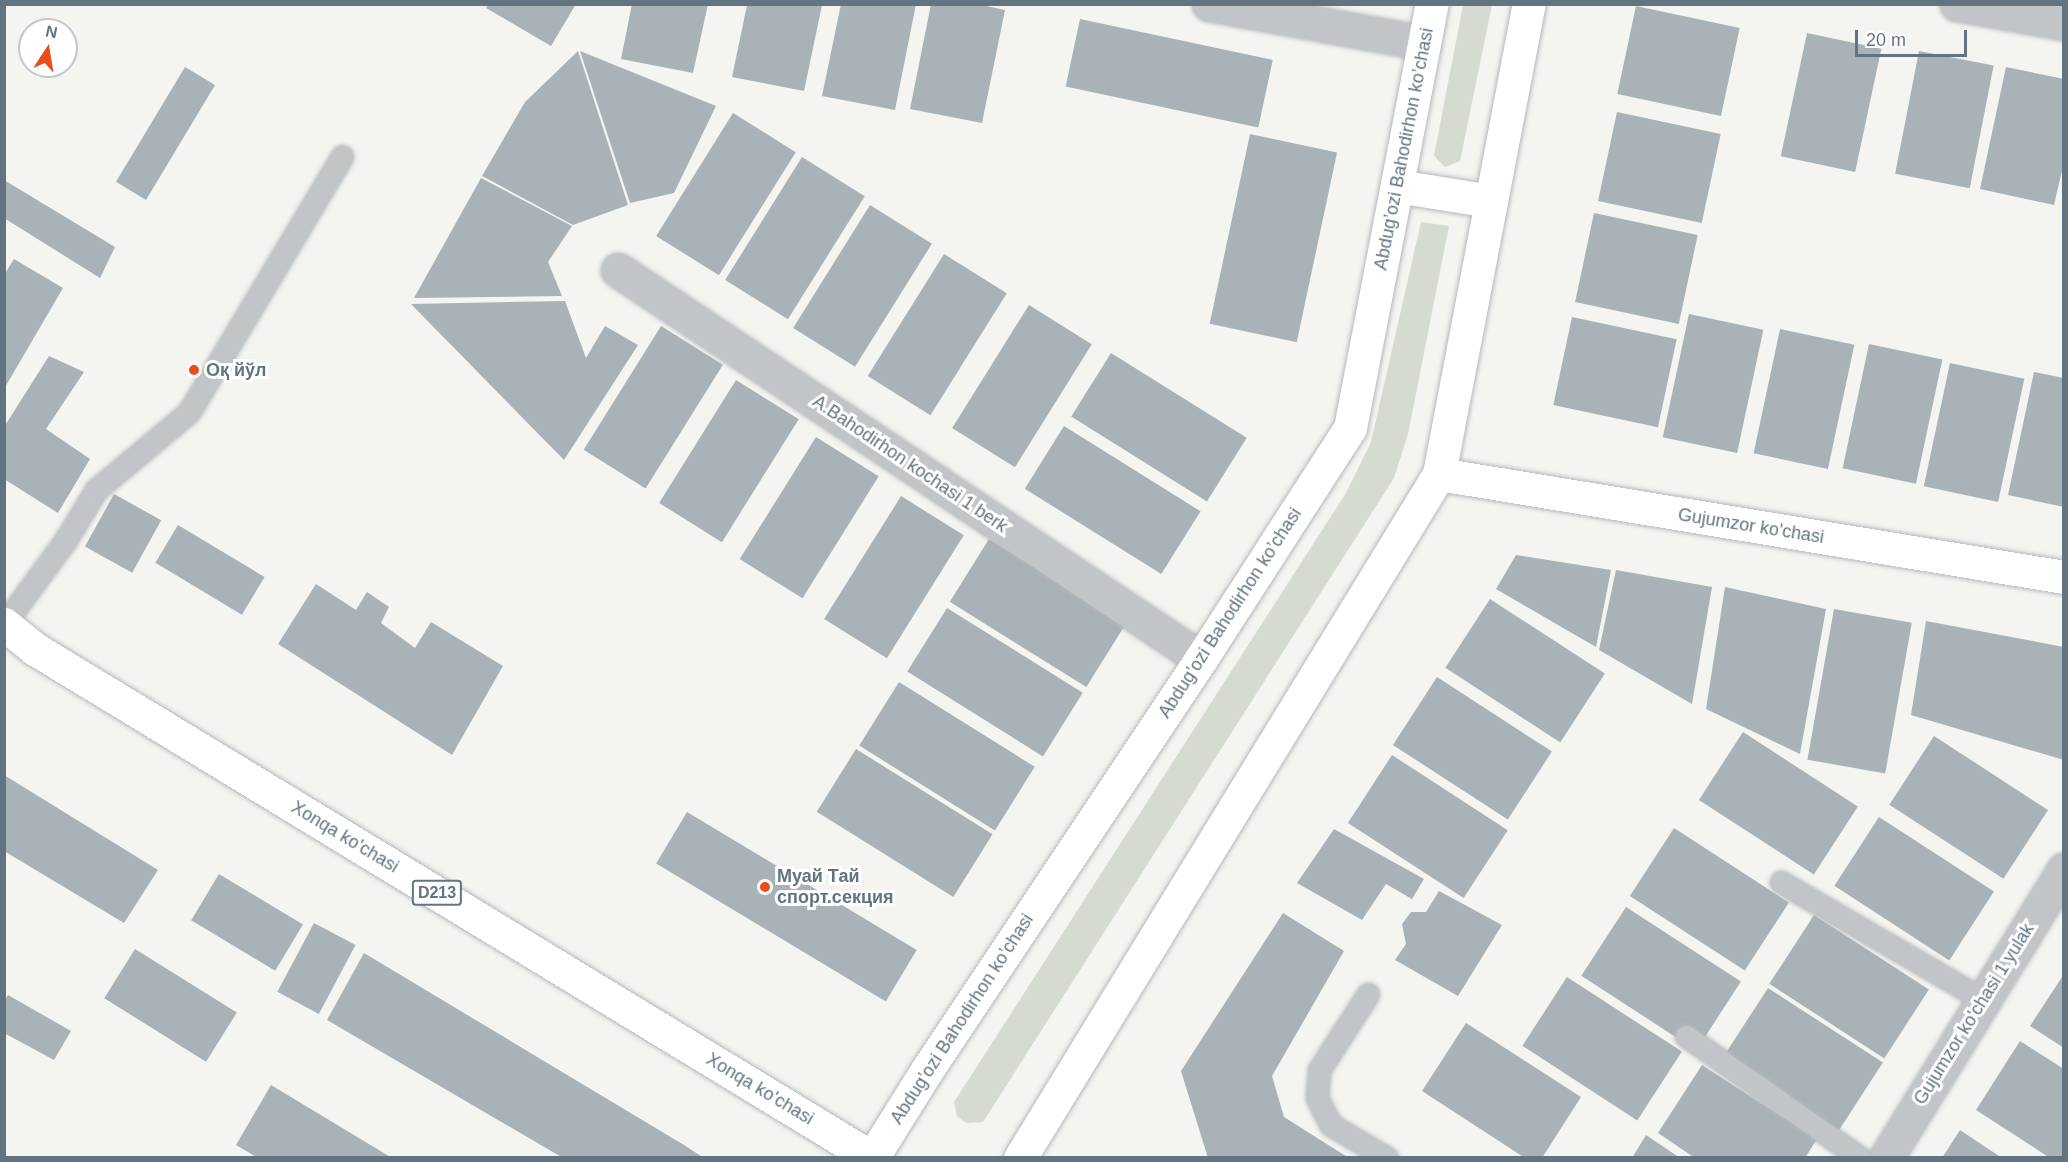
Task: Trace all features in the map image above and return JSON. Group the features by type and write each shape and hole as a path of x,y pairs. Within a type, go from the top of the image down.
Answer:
{"main road":[{"name":"Abdug’ozi Bahodirhon ko’chasi","path":"872,1157 927,1070 1201,659 1350,428 1432,4"},
{"path":"1020,1158 1439,474 1529,4"},
{"path":"1397,186 1491,201"},
{"name":"Gujumzor ko'chasi","path":"1439,474 2064,578"},
{"name":"Xonqa ko'chasi","path":"4,624 45,655 872,1157"}],"street":[{"path":"1209,4 1424,43"},
{"path":"1957,4 2064,23"},
{"name":"A.Bahodirhon kochasi 1 berk","path":"618,270 1201,659"},
{"name":"Gujumzor ko'chasi 1 yulak","path":"1886,1158 1982,999 2064,870"}],"lane":[{"path":"4,624 65,541 96,490 189,412 342,156"},
{"path":"1781,882 1982,999"},
{"path":"1368,994 1319,1070 1317,1098 1331,1125 1387,1158"},
{"path":"1686,1036 1860,1158"}],"shaded area":[{"path":"1463,5 1492,5 1460,161 1445,167 1434,156"},
{"path":"1421,222 1449,226 1408,434 1394,478 983,1122 966,1123 957,1116 954,1102 1346,493 1371,442"}],"building":[{"path":"488,4 576,4 551,46 486,8"},
{"path":"632,4 708,4 693,73 621,59"},
{"path":"841,4 916,4 895,110 822,96"},
{"path":"931,4 977,4 1005,10 982,123 910,109"},
{"path":"747,5 822,5 804,91 732,77"},
{"path":"1636,6 1740,28 1721,116 1617,94"},
{"path":"1080,19 1273,60 1258,127 1066,86"},
{"path":"1807,33 1881,49 1855,172 1781,156"},
{"path":"578,51 628,205 573,225 482,176 525,102"},
{"path":"580,51 716,106 674,193 630,203"},
{"path":"1919,51 1994,66 1970,188 1895,174"},
{"path":"185,67 215,85 146,200 116,182"},
{"path":"2006,67 2064,79 2064,162 2054,205 1980,189"},
{"path":"1617,112 1721,134 1702,223 1598,201"},
{"path":"733,113 796,152 719,275 656,236"},
{"path":"1250,134 1337,153 1297,342 1210,324"},
{"path":"802,157 865,196 788,319 725,280"},
{"path":"481,178 572,226 548,262 562,296 414,298"},
{"path":"4,180 115,247 100,278 4,218"},
{"path":"870,205 932,244 855,367 793,328"},
{"path":"1594,213 1698,235 1679,324 1575,302"},
{"path":"944,254 1007,293 930,415 868,376"},
{"path":"14,259 63,288 4,389 4,275"},
{"path":"565,301 586,358 605,326 638,345 564,460 411,304"},
{"path":"1029,305 1092,344 1015,467 952,428"},
{"path":"1689,314 1763,330 1737,453 1663,437"},
{"path":"1572,317 1677,339 1658,427 1553,405"},
{"path":"661,326 723,365 646,488 584,450"},
{"path":"1780,329 1854,345 1828,469 1754,453"},
{"path":"1869,344 1942,360 1916,484 1843,468"},
{"path":"1111,353 1247,438 1207,501 1071,417"},
{"path":"49,356 84,372 46,429 90,459 58,513 4,479 4,427"},
{"path":"1950,363 2024,379 1998,502 1924,486"},
{"path":"2034,372 2064,378 2064,507 2008,495"},
{"path":"736,380 799,419 722,542 659,503"},
{"path":"1064,426 1201,511 1161,574 1025,489"},
{"path":"816,437 879,476 802,598 740,559"},
{"path":"114,494 161,520 132,573 85,546"},
{"path":"901,496 964,535 887,658 824,619"},
{"path":"178,525 265,577 242,615 155,563"},
{"path":"989,539 1126,624 1086,687 950,602"},
{"path":"1516,555 1611,570 1596,647 1496,589"},
{"path":"1616,570 1712,587 1692,704 1599,650"},
{"path":"316,584 356,610 367,592 389,607 381,623 415,648 431,622 503,666 452,755 278,644"},
{"path":"1725,587 1826,609 1800,754 1706,709"},
{"path":"1490,599 1605,674 1560,742 1445,668"},
{"path":"947,608 1083,693 1043,756 907,672"},
{"path":"1834,609 1912,623 1885,773 1807,760"},
{"path":"1926,621 2064,647 2064,760 1911,715"},
{"path":"1437,677 1552,752 1508,820 1393,745"},
{"path":"899,682 1035,767 995,830 859,746"},
{"path":"1743,732 1858,807 1814,875 1699,800"},
{"path":"1934,736 2048,810 2003,879 1889,805"},
{"path":"856,749 993,834 953,897 817,812"},
{"path":"1392,755 1508,830 1464,898 1348,823"},
{"path":"4,775 158,870 124,923 4,851"},
{"path":"687,812 917,950 886,1001 656,863"},
{"path":"1879,817 1994,892 1949,960 1834,886"},
{"path":"1674,828 1789,903 1745,971 1630,896"},
{"path":"1334,829 1424,879 1412,899 1386,884 1362,920 1297,883"},
{"path":"219,874 303,924 275,971 191,920"},
{"path":"1439,891 1502,925 1458,996 1395,960 1406,944 1402,924 1411,912 1426,912"},
{"path":"1626,907 1741,982 1696,1050 1581,976"},
{"path":"1283,913 1344,951 1272,1076 1284,1117 1349,1158 1208,1158 1181,1071"},
{"path":"1814,915 1929,990 1884,1058 1769,984"},
{"path":"314,923 355,945 319,1014 277,992"},
{"path":"135,949 237,1013 206,1062 104,998"},
{"path":"364,953 704,1158 563,1158 327,1020"},
{"path":"2064,974 2064,1048 2030,1026"},
{"path":"1567,977 1682,1052 1637,1120 1522,1046"},
{"path":"1768,988 1883,1063 1839,1131 1724,1056"},
{"path":"8,995 71,1031 54,1060 4,1033 4,1001"},
{"path":"1466,1023 1581,1097 1542,1158 1525,1158 1422,1091"},
{"path":"2020,1041 2064,1069 2064,1158 2050,1158 1976,1110"},
{"path":"1702,1065 1817,1139 1805,1158 1695,1158 1658,1133"},
{"path":"271,1085 392,1158 258,1158 236,1145"},
{"path":"1960,1130 2002,1158 1942,1158"},
{"path":"1646,1135 1680,1158 1632,1158"}],"place":[{"name":"Оқ йўл","path":"194,370"},
{"name":"Муай Тай спорт.секция","path":"765,887"}]}
